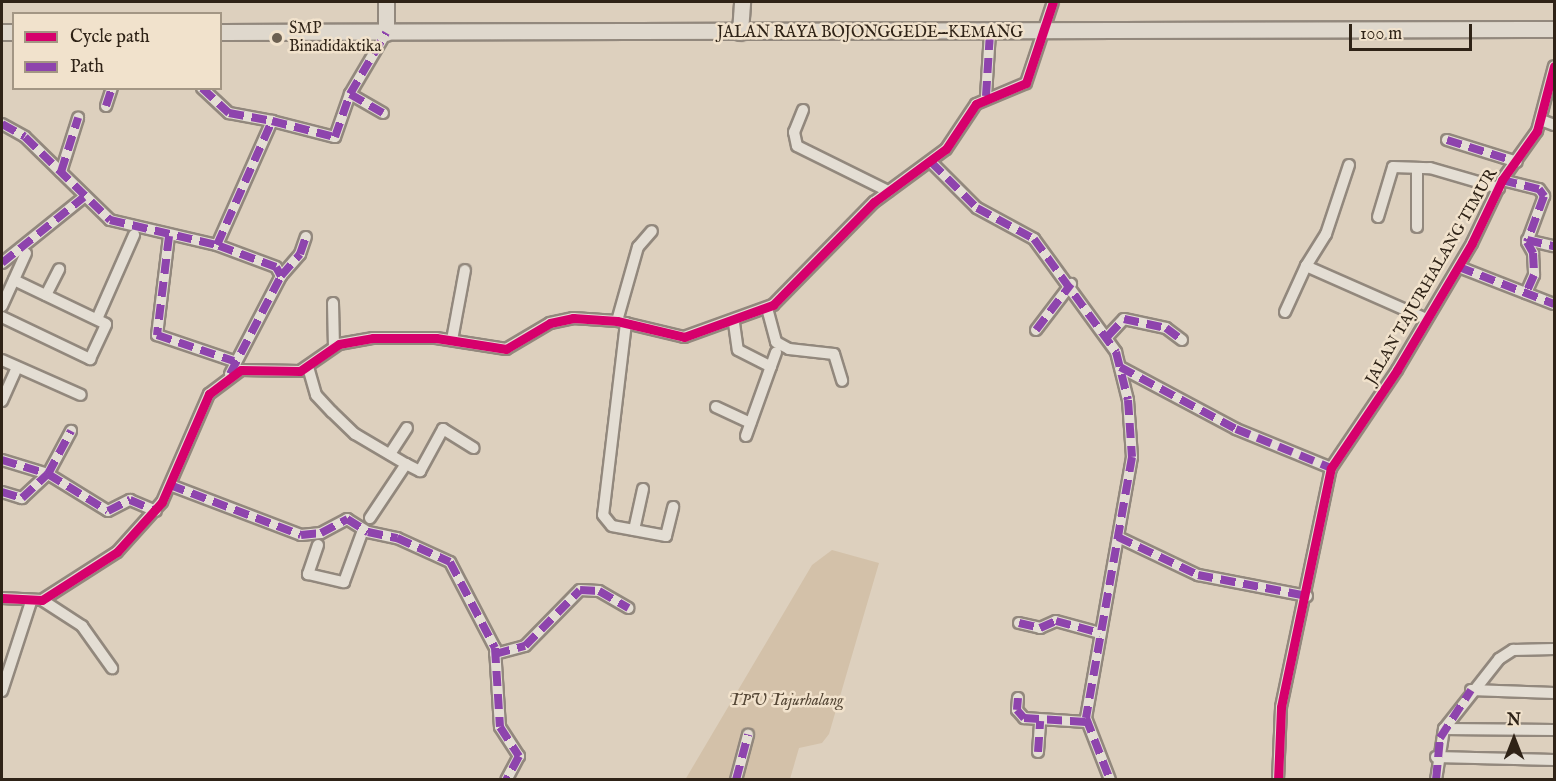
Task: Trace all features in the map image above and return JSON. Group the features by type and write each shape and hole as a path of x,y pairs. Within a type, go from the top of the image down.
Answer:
{"highway":[{"path":"386,2 386,33"},
{"path":"740,32 742,2"},
{"name":"JALAN RAYA BOJONGGEDE—KEMANG","path":"222,32 1042,34 1554,29"}],"street":[{"path":"230,374 308,367 334,346 396,337 452,340 506,349 557,320 621,322 675,338 734,323 767,308 888,191 931,162 986,96 1026,83 1053,2"},
{"path":"204,90 229,113 335,137 350,94 386,33"},
{"path":"986,96 990,33"},
{"name":"JALAN TAJURHALANG TIMUR","path":"1278,780 1281,707 1307,596 1318,512 1331,468 1459,267 1501,184 1517,162 1540,120 1554,66"},
{"path":"106,106 111,90"},
{"path":"350,94 383,113"},
{"path":"803,110 794,132 797,146 888,191"},
{"path":"61,172 78,118"},
{"path":"1540,120 1554,125"},
{"path":"217,245 272,121"},
{"path":"2,124 19,132 84,197 116,222 169,236 217,245 276,267 281,276"},
{"path":"1447,140 1517,162"},
{"path":"931,162 977,208 1034,239 1071,284 1108,336 1120,367 1132,441 1086,722 1110,780"},
{"path":"1285,312 1306,266 1326,234 1349,165"},
{"path":"1378,217 1390,168 1417,168 1543,192 1527,240 1534,275 1526,293"},
{"path":"1417,168 1417,227"},
{"path":"2,263 84,197"},
{"path":"652,231 638,247 621,322 603,515 612,526 666,536 673,507"},
{"path":"97,320 134,235"},
{"path":"169,236 157,335 234,361"},
{"path":"2,691 37,601 117,552 156,511 170,485 200,407 230,374 234,361 281,276 300,254 306,237"},
{"path":"1527,240 1554,246"},
{"path":"2,306 26,252"},
{"path":"1306,266 1426,319"},
{"path":"1459,267 1554,304"},
{"path":"46,295 59,268"},
{"path":"452,340 465,270"},
{"path":"2,317 90,359 106,324 14,280"},
{"path":"1036,330 1071,284"},
{"path":"333,303 334,346"},
{"path":"767,308 776,342 789,349 834,354 842,381"},
{"path":"1108,336 1124,319 1166,328 1182,340"},
{"path":"734,323 738,350 771,367"},
{"path":"746,436 776,352"},
{"path":"2,360 81,395"},
{"path":"2,401 17,367"},
{"path":"308,367 316,395 332,412 390,454 420,471 443,429 474,448"},
{"path":"1120,367 1236,429 1331,468"},
{"path":"716,407 750,423"},
{"path":"390,454 407,428"},
{"path":"2,492 22,498 48,474 71,430"},
{"path":"2,460 48,474 108,511 130,501 156,511"},
{"path":"370,518 406,464"},
{"path":"170,485 301,535 321,534 347,519 363,530 397,538 450,562 466,585 495,654 500,727 515,742 519,756 506,780"},
{"path":"634,530 643,489"},
{"path":"318,544 308,574 344,582 363,530"},
{"path":"1118,537 1198,575 1307,596"},
{"path":"495,654 525,646 580,590 599,591 629,608"},
{"path":"2,598 37,601 82,626 111,668"},
{"path":"1019,623 1040,628 1056,621 1100,633"},
{"path":"1436,780 1436,757 1444,729 1472,690 1507,652 1554,649"},
{"path":"1472,690 1554,693"},
{"path":"1018,698 1019,715 1040,721 1086,722"},
{"path":"1038,752 1040,721"},
{"path":"1444,729 1554,730"},
{"path":"736,780 748,735"},
{"path":"1436,757 1554,760"}],"green space":[{"name":"TPU Tajurhalang","path":"832,550 879,563 829,734 822,743 799,748 790,779 685,780 812,565"}],"marked path":[{"path":"230,374 281,276 276,267 217,245 272,121 335,137 350,94 386,33"},
{"path":"986,96 990,33"},
{"path":"106,106 111,90"},
{"path":"204,90 229,113 272,121"},
{"path":"350,94 383,113"},
{"path":"61,172 78,118"},
{"path":"2,124 25,137 110,220 217,245"},
{"path":"1447,140 1517,162"},
{"path":"931,162 977,208 1034,239 1116,352 1128,400 1132,457 1086,718 1110,780"},
{"path":"1502,180 1539,189 1544,196 1527,242 1533,253 1534,275 1526,293"},
{"path":"2,263 84,197"},
{"path":"169,236 157,335 234,361"},
{"path":"281,276 300,254 306,237"},
{"path":"1527,240 1554,246"},
{"path":"1459,267 1554,304"},
{"path":"1036,330 1071,284"},
{"path":"1108,336 1124,319 1166,328 1182,340"},
{"path":"1120,367 1236,429 1331,468"},
{"path":"2,460 48,474 71,431"},
{"path":"2,492 22,498 48,474 108,511 130,500 156,511"},
{"path":"170,485 301,535 321,533 347,519 368,532 397,538 450,562 495,648 500,727 519,756 506,780"},
{"path":"1118,537 1198,575 1307,596"},
{"path":"495,654 525,646 580,590 599,591 629,608"},
{"path":"1019,623 1040,628 1056,621 1100,633"},
{"path":"1436,780 1440,738 1471,690"},
{"path":"1018,698 1017,710 1024,718 1086,722"},
{"path":"1038,752 1040,721"},
{"path":"736,780 748,735"}],"cycle path":[{"path":"2,598 42,600 117,552 162,502 209,394 241,370 300,371 339,344 373,338 436,338 506,349 550,323 573,318 617,321 684,337 773,305 874,202 946,149 976,104 1026,83 1053,2"},
{"path":"1278,780 1281,707 1331,468 1397,370 1472,243 1502,180 1537,131 1554,66"}],"place":[{"name":"SMP Binadidaktika","path":"277,38"}]}
